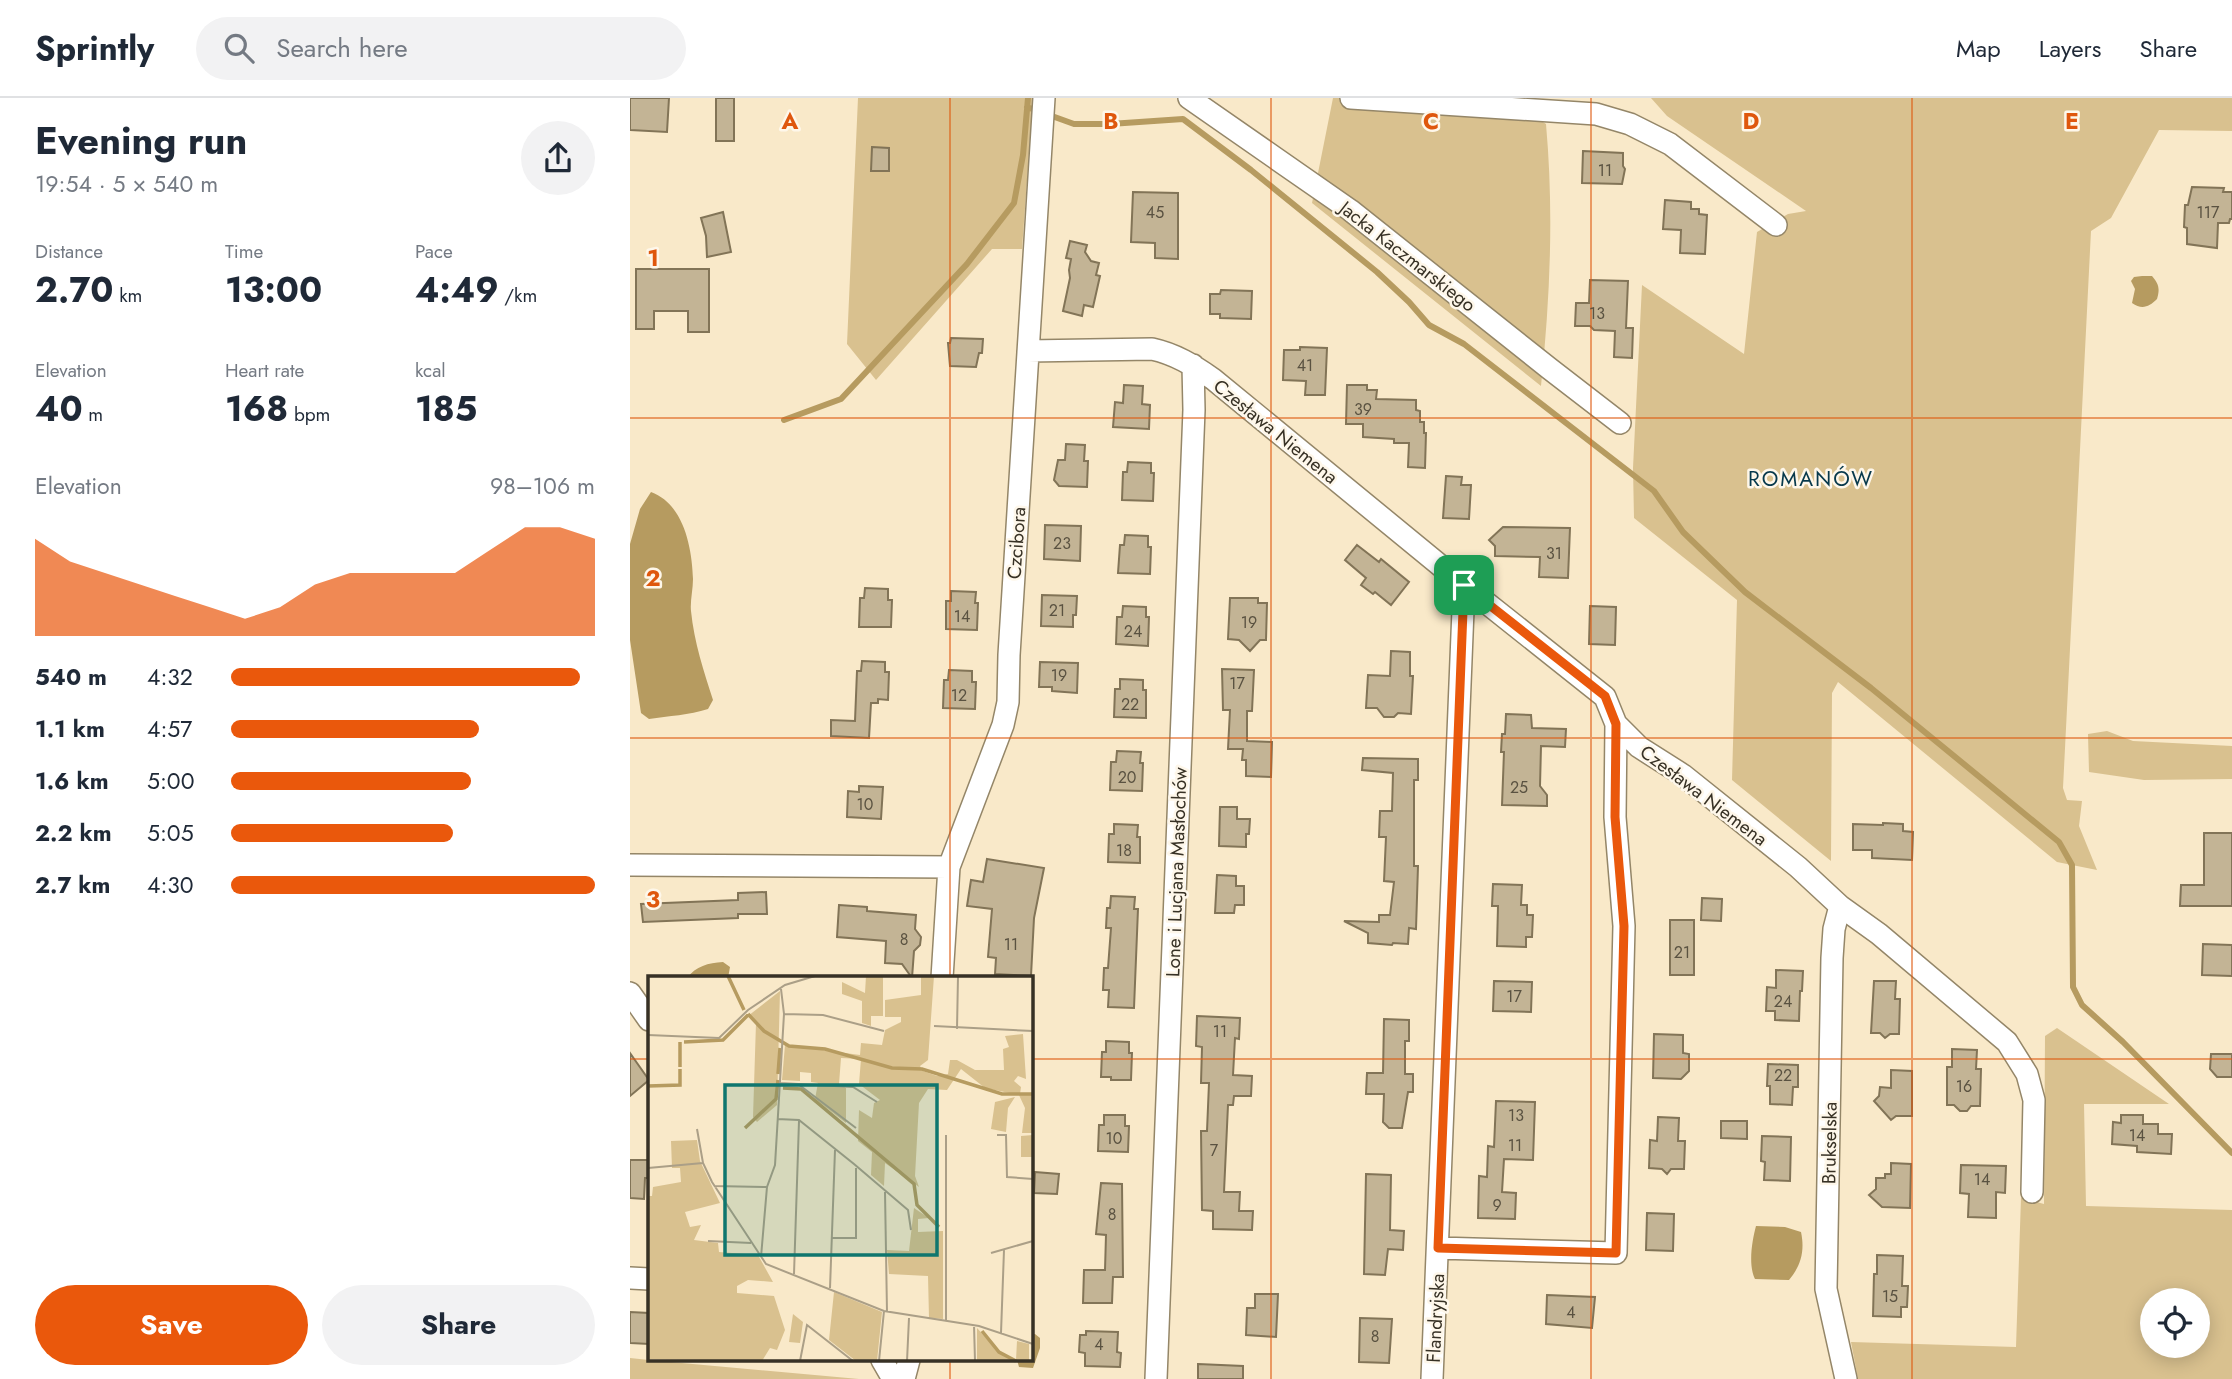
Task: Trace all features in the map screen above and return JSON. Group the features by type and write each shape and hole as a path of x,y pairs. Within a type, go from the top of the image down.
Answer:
{"street":[{"name":"Czcibora","path":"942,976 949,867 1003,724 1008,702 1044,98"},
{"name":"Jacka Kaczmarskiego","path":"1189,98 1350,209 1620,423"},
{"path":"1351,98 1596,114 1630,124 1670,144 1776,225"},
{"name":"Czesława Niemena","path":"1028,351 1152,349 1171,353 1193,365 1605,696 1616,724 1639,747 1683,775 2007,1042 2027,1074 2034,1100 2032,1192"},
{"name":"Lone i Lucjana Masłochów","path":"1156,1379 1194,410 1193,365"},
{"name":"Flandryjska","path":"1432,1379 1464,585"},
{"path":"1438,1248 1616,1253 1624,926 1615,817 1616,724"},
{"path":"630,865 949,867"},
{"name":"Brukselska","path":"1840,906 1833,943 1826,1289 1846,1379"},
{"path":"630,993 648,1019"},
{"path":"630,1278 648,1279"},
{"path":"883,1362 893,1379"}],"shaded area":[{"path":"858,98 1033,98 1022,249 992,249 876,380 847,344"},
{"path":"1333,98 1506,98 1546,124 1550,255 1541,386 1312,203"},
{"path":"1651,98 2232,98 2232,131 2159,130 2111,218 2091,231 2063,788 2067,800 2082,801 2079,826 2097,870 2057,862 1838,682 1832,693 1831,861 1732,780 1737,600 1634,518 1633,468 1642,285 1744,354 1757,232 1788,214 1806,211 1667,116"},
{"path":"2152,276 2159,289 2157,299 2142,307 2132,303 2135,289 2131,281 2134,277"},
{"path":"651,492 671,506 679,517 688,541 693,579 692,623 713,700 708,709 649,719 641,713 630,640 630,544 640,509"},
{"path":"2107,731 2133,741 2232,746 2232,779 2144,780 2089,772 2088,734"},
{"path":"723,962 730,967 728,976 689,976 694,971 712,963"},
{"path":"2057,1028 2169,1104 2084,1104 2086,1206 2232,1210 2232,1379 1858,1379 1851,1342 2016,1347 2021,1198 2044,1204 2045,1036"},
{"path":"1756,1226 1785,1227 1801,1232 1801,1258 1789,1280 1755,1279 1751,1260"},
{"path":"1032,1334 1035,1334 1040,1338 1040,1348 1033,1368 1019,1367 1018,1362 1032,1362"},
{"path":"630,1358 648,1362 859,1379 630,1379"}],"building":[{"path":"630,98 669,98 667,132 630,130"},
{"path":"716,98 734,98 734,141 716,141"},
{"path":"872,147 889,148 889,171 871,171"},
{"path":"1583,151 1623,153 1625,169 1622,184 1582,183"},
{"path":"2192,187 2224,188 2223,192 2232,192 2232,219 2229,223 2218,223 2217,248 2187,244 2187,228 2184,227 2185,205 2188,205"},
{"path":"1133,192 1178,193 1178,259 1155,258 1155,243 1131,242"},
{"path":"1665,200 1691,202 1691,209 1699,209 1699,214 1707,215 1705,254 1680,253 1681,230 1663,229"},
{"path":"723,212 731,252 707,257 706,236 701,218"},
{"path":"1070,241 1087,245 1085,252 1091,261 1099,263 1096,275 1100,276 1093,307 1084,305 1082,316 1063,311 1070,278 1071,259 1066,258"},
{"path":"636,269 709,269 709,332 688,332 688,311 654,311 654,329 636,329"},
{"path":"1590,280 1628,281 1626,328 1633,328 1632,358 1614,357 1615,331 1575,326 1576,303 1589,303"},
{"path":"1221,290 1252,291 1251,319 1220,318 1220,314 1210,314 1210,294 1220,294"},
{"path":"951,338 983,339 982,353 979,353 976,367 950,366 948,343"},
{"path":"1300,347 1327,348 1325,395 1305,395 1306,381 1283,380 1284,350 1300,350"},
{"path":"1124,385 1143,386 1142,404 1150,405 1149,429 1113,427 1115,402 1123,403"},
{"path":"1347,385 1367,385 1367,390 1377,390 1376,399 1416,400 1416,410 1420,411 1420,422 1424,422 1426,433 1425,468 1408,467 1409,443 1363,437 1363,424 1346,424"},
{"path":"1066,444 1085,445 1084,461 1088,461 1087,487 1059,486 1054,480 1058,460 1065,460"},
{"path":"1128,462 1151,463 1151,473 1154,473 1153,501 1122,500 1123,472 1127,472"},
{"path":"1446,476 1462,477 1461,485 1471,485 1469,519 1443,518"},
{"path":"1045,525 1081,526 1080,561 1044,559"},
{"path":"1503,527 1570,528 1568,578 1539,577 1540,557 1495,556 1495,546 1489,540"},
{"path":"1125,535 1148,536 1148,547 1151,547 1150,574 1118,573 1120,545 1124,545"},
{"path":"1357,545 1379,562 1381,559 1409,582 1391,605 1361,585 1366,578 1345,560"},
{"path":"865,588 888,589 888,600 892,600 891,627 859,627 860,598 864,598"},
{"path":"951,591 976,592 977,630 946,629 946,601 951,601"},
{"path":"1042,595 1077,596 1073,627 1041,626"},
{"path":"1230,598 1258,598 1258,603 1267,603 1266,640 1260,640 1250,651 1239,640 1228,639"},
{"path":"1123,606 1146,607 1146,617 1149,617 1148,646 1116,644 1117,617 1122,617"},
{"path":"1590,606 1616,607 1615,645 1589,644"},
{"path":"1391,651 1410,652 1410,676 1413,676 1411,714 1398,713 1394,717 1384,717 1377,708 1366,708 1368,675 1390,676"},
{"path":"862,661 885,662 885,672 889,672 888,700 878,699 878,703 871,703 869,738 831,736 831,720 855,721 857,671 861,671"},
{"path":"1040,662 1078,663 1077,693 1039,687"},
{"path":"1222,669 1254,670 1252,711 1247,711 1247,741 1272,742 1271,777 1246,776 1246,760 1242,760 1243,749 1228,749 1230,710 1223,710"},
{"path":"949,670 972,671 972,682 976,682 975,709 943,708 944,680 948,680"},
{"path":"1120,679 1143,680 1143,690 1146,690 1146,718 1114,717 1115,689 1120,689"},
{"path":"1506,714 1531,715 1532,728 1566,729 1565,747 1541,746 1540,786 1547,795 1547,806 1502,805 1504,752 1501,752"},
{"path":"1117,751 1141,752 1142,791 1110,790 1111,762 1116,762"},
{"path":"1363,758 1418,759 1418,780 1414,780 1414,866 1418,866 1416,929 1409,928 1408,944 1368,943 1368,933 1344,921 1379,922 1379,915 1390,915 1394,882 1384,881 1386,837 1379,837 1380,811 1392,811 1393,773 1362,770"},
{"path":"859,786 883,787 881,819 847,817 848,791 859,792"},
{"path":"1220,807 1237,807 1237,819 1250,819 1246,847 1219,846"},
{"path":"1114,824 1138,825 1140,863 1108,862 1109,834 1114,834"},
{"path":"1853,824 1903,824 1903,831 1913,832 1912,860 1872,858 1872,850 1853,850"},
{"path":"2204,833 2232,833 2232,906 2180,906 2181,885 2204,885"},
{"path":"987,859 1044,868 1034,918 1031,976 995,974 996,958 988,957 992,909 967,906 971,880 983,882"},
{"path":"1217,875 1236,876 1236,886 1244,886 1244,905 1235,905 1234,913 1215,913"},
{"path":"1493,884 1522,885 1521,905 1527,905 1527,915 1533,915 1532,937 1526,937 1526,947 1497,946 1498,906 1492,906"},
{"path":"766,892 767,914 738,914 738,918 643,922 641,904 738,900 738,893"},
{"path":"1111,896 1135,897 1134,909 1138,909 1134,1008 1108,1007 1109,990 1103,990 1104,968 1108,968 1111,928 1106,928"},
{"path":"1702,898 1722,899 1721,921 1701,920"},
{"path":"839,905 867,907 867,911 916,915 915,929 921,937 920,945 914,951 912,976 902,964 885,963 886,941 837,937"},
{"path":"1670,920 1694,920 1694,975 1670,975"},
{"path":"2203,944 2232,945 2232,976 2202,975"},
{"path":"1776,970 1803,971 1799,1021 1775,1020 1775,1011 1766,1011 1767,987 1776,988"},
{"path":"1494,981 1532,982 1531,1012 1493,1011"},
{"path":"1874,981 1896,981 1895,999 1900,999 1899,1034 1890,1034 1885,1038 1880,1033 1871,1033"},
{"path":"1197,1016 1240,1018 1239,1039 1235,1038 1233,1075 1252,1076 1251,1096 1234,1096 1233,1105 1228,1105 1224,1192 1240,1192 1239,1211 1253,1211 1252,1230 1213,1229 1213,1211 1202,1210 1201,1131 1207,1131 1209,1083 1201,1083 1202,1047 1196,1046"},
{"path":"1384,1019 1409,1020 1409,1041 1405,1041 1405,1074 1413,1074 1413,1092 1408,1092 1402,1128 1389,1128 1383,1122 1384,1094 1366,1094 1367,1073 1383,1073"},
{"path":"1654,1034 1683,1035 1683,1053 1689,1054 1689,1071 1681,1079 1653,1078"},
{"path":"1106,1041 1129,1042 1129,1053 1132,1053 1131,1080 1101,1077 1102,1052 1106,1052"},
{"path":"1952,1049 1977,1050 1976,1069 1981,1069 1980,1106 1971,1106 1967,1111 1947,1105 1947,1067 1952,1067"},
{"path":"630,1053 648,1081 630,1096"},
{"path":"2211,1054 2232,1054 2232,1077 2217,1077 2210,1069"},
{"path":"1768,1064 1798,1065 1798,1087 1793,1087 1792,1105 1770,1104"},
{"path":"1891,1070 1912,1071 1912,1116 1896,1116 1891,1120 1874,1101 1879,1096 1880,1087 1891,1088"},
{"path":"1496,1101 1535,1102 1533,1160 1504,1159 1502,1192 1516,1193 1515,1219 1478,1218 1479,1176 1487,1177 1488,1146 1494,1147"},
{"path":"1104,1115 1125,1115 1125,1126 1129,1126 1128,1152 1098,1151 1099,1125 1104,1125"},
{"path":"2121,1115 2143,1115 2143,1124 2158,1124 2158,1134 2172,1134 2171,1154 2137,1152 2137,1146 2112,1144 2113,1122 2121,1123"},
{"path":"1658,1117 1679,1118 1678,1141 1685,1141 1684,1169 1671,1169 1667,1174 1662,1169 1649,1168 1650,1140 1657,1141"},
{"path":"1721,1121 1747,1121 1747,1139 1721,1138"},
{"path":"1762,1136 1791,1137 1790,1181 1764,1180 1765,1162 1761,1161"},
{"path":"630,1160 648,1160 644,1199 630,1198"},
{"path":"1891,1163 1911,1164 1910,1208 1882,1207 1869,1195 1876,1189 1876,1178 1885,1178 1885,1174 1891,1174"},
{"path":"1961,1165 2006,1166 2005,1193 1996,1192 1996,1218 1968,1217 1969,1194 1960,1193"},
{"path":"1035,1172 1059,1174 1057,1194 1034,1193"},
{"path":"1366,1174 1391,1175 1390,1230 1404,1231 1403,1250 1388,1249 1385,1275 1364,1274"},
{"path":"1101,1183 1122,1184 1123,1277 1113,1277 1112,1303 1083,1303 1084,1270 1105,1270 1106,1235 1096,1234"},
{"path":"1647,1213 1674,1214 1673,1251 1646,1250"},
{"path":"1877,1255 1903,1256 1902,1286 1908,1286 1907,1307 1901,1307 1901,1317 1873,1316"},
{"path":"1255,1294 1278,1294 1276,1337 1246,1335 1247,1308 1255,1308"},
{"path":"1547,1295 1595,1297 1592,1328 1546,1324"},
{"path":"630,1312 648,1313 648,1344 630,1343"},
{"path":"1360,1318 1392,1319 1389,1363 1359,1362"},
{"path":"1086,1331 1118,1332 1117,1352 1121,1353 1120,1367 1085,1366 1085,1353 1079,1352 1080,1335 1086,1335"},
{"path":"1198,1364 1243,1366 1243,1379 1198,1379"}],"waterway":[{"path":"784,420 841,399 967,264 1014,203 1023,155 1028,98"},
{"path":"1027,107 1074,124 1183,119 1377,272 1429,325 1464,344 1654,491 1683,532 1745,592 1871,688 2059,842 2072,865 2073,987 2082,1005 2123,1042 2232,1153"}],"district":[{"name":"ROMANÓW","path":"1811,479"}],"route":[{"path":"1464,585 1605,696 1616,724 1615,817 1624,926 1616,1253 1438,1248 1464,585"}]}
